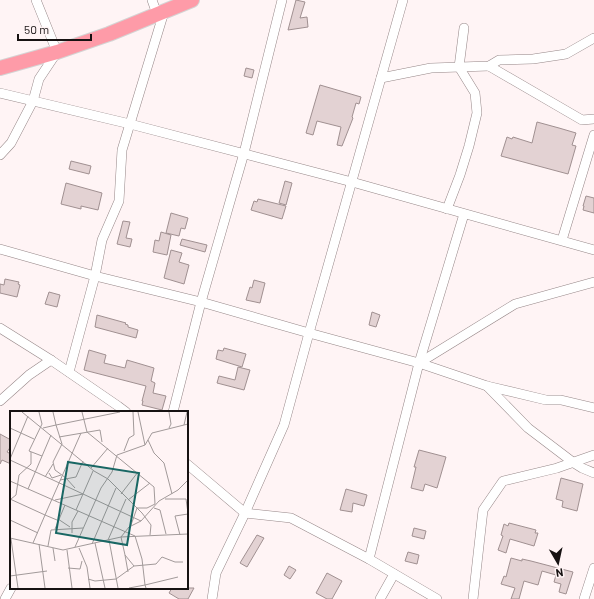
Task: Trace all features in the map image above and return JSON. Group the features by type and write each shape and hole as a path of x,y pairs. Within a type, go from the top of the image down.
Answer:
{"highway":[{"path":"0,68 57,52 109,34 192,0"}],"street":[{"path":"0,156 11,143 33,101 39,79 57,52 36,0"},
{"path":"69,372 95,276 102,240 119,201 122,150 161,13 152,0"},
{"path":"172,411 201,302 244,154 282,0"},
{"path":"212,599 216,573 245,513 284,425 403,0"},
{"path":"447,209 460,175 477,113 475,92 459,67 464,28"},
{"path":"382,78 430,68 489,66 499,60 532,59 566,54 594,38"},
{"path":"489,66 582,120 594,119"},
{"path":"0,94 130,124 352,182 594,250"},
{"path":"562,240 594,134"},
{"path":"369,559 419,363 464,214"},
{"path":"0,249 95,276 201,302 419,363 487,386 546,400 561,400 594,408"},
{"path":"419,363 515,304 594,282"},
{"path":"0,328 69,372 116,409"},
{"path":"0,401 28,375 51,360"},
{"path":"487,386 528,428 574,463 594,473"},
{"path":"473,599 483,510 503,481 557,468 594,455"},
{"path":"188,465 245,513 291,518 369,559 437,599"},
{"path":"584,599 594,568"},
{"path":"380,599 394,574"},
{"path":"5,599 10,589"}],"building":[{"path":"296,0 305,2 300,18 307,17 308,27 288,30"},
{"path":"246,68 254,70 252,78 244,76"},
{"path":"320,85 361,97 359,104 356,103 353,118 342,146 337,145 341,127 317,121 313,135 306,133"},
{"path":"537,122 576,133 572,145 576,146 568,174 501,156 507,137 512,139 513,137 532,143"},
{"path":"71,161 91,166 89,174 69,169"},
{"path":"285,181 292,183 286,205 279,203"},
{"path":"66,183 102,193 98,210 81,206 81,209 61,204"},
{"path":"586,196 594,198 594,213 583,210"},
{"path":"258,199 286,206 282,219 251,210 254,201 257,202"},
{"path":"171,213 188,218 185,229 181,228 179,236 166,233"},
{"path":"123,221 130,222 126,238 132,239 130,247 117,244"},
{"path":"161,232 171,235 167,255 153,252 155,240 159,241"},
{"path":"182,239 207,245 205,252 180,245"},
{"path":"171,250 182,253 179,262 189,265 184,284 164,278"},
{"path":"5,279 19,282 18,284 20,285 17,297 0,293 0,284 4,285"},
{"path":"254,280 265,283 260,303 246,300"},
{"path":"49,292 60,295 57,307 45,304"},
{"path":"372,312 380,315 376,327 369,325"},
{"path":"97,315 126,323 125,324 128,325 128,327 138,330 136,338 95,327"},
{"path":"224,348 246,354 242,367 216,359 218,350 223,351"},
{"path":"89,350 106,355 104,363 125,368 127,360 154,368 151,381 155,383 153,393 166,396 162,410 142,405 146,386 84,370"},
{"path":"238,367 250,370 244,390 217,383 219,376 235,380"},
{"path":"0,434 10,439 10,448 7,452 10,454 10,464 2,460 0,464"},
{"path":"419,450 446,457 437,488 425,484 423,491 411,488 416,467 414,467"},
{"path":"561,478 583,484 577,511 562,507 563,501 556,499"},
{"path":"346,489 367,495 364,506 353,503 352,512 340,510"},
{"path":"509,523 536,530 535,533 538,533 534,546 510,539 506,553 498,550 503,536 501,535 504,524 508,526"},
{"path":"414,528 426,531 424,539 412,536"},
{"path":"257,535 264,538 247,567 240,563"},
{"path":"408,552 419,555 417,564 405,561"},
{"path":"511,558 522,561 522,559 531,561 573,572 566,594 559,592 561,584 554,582 556,575 542,571 538,585 524,581 519,599 511,599 515,588 501,584 504,576 506,577"},
{"path":"289,566 296,570 290,579 284,575"},
{"path":"327,573 342,581 332,599 327,599 316,593"},
{"path":"194,588 188,599 179,599 169,593 171,589"}]}
